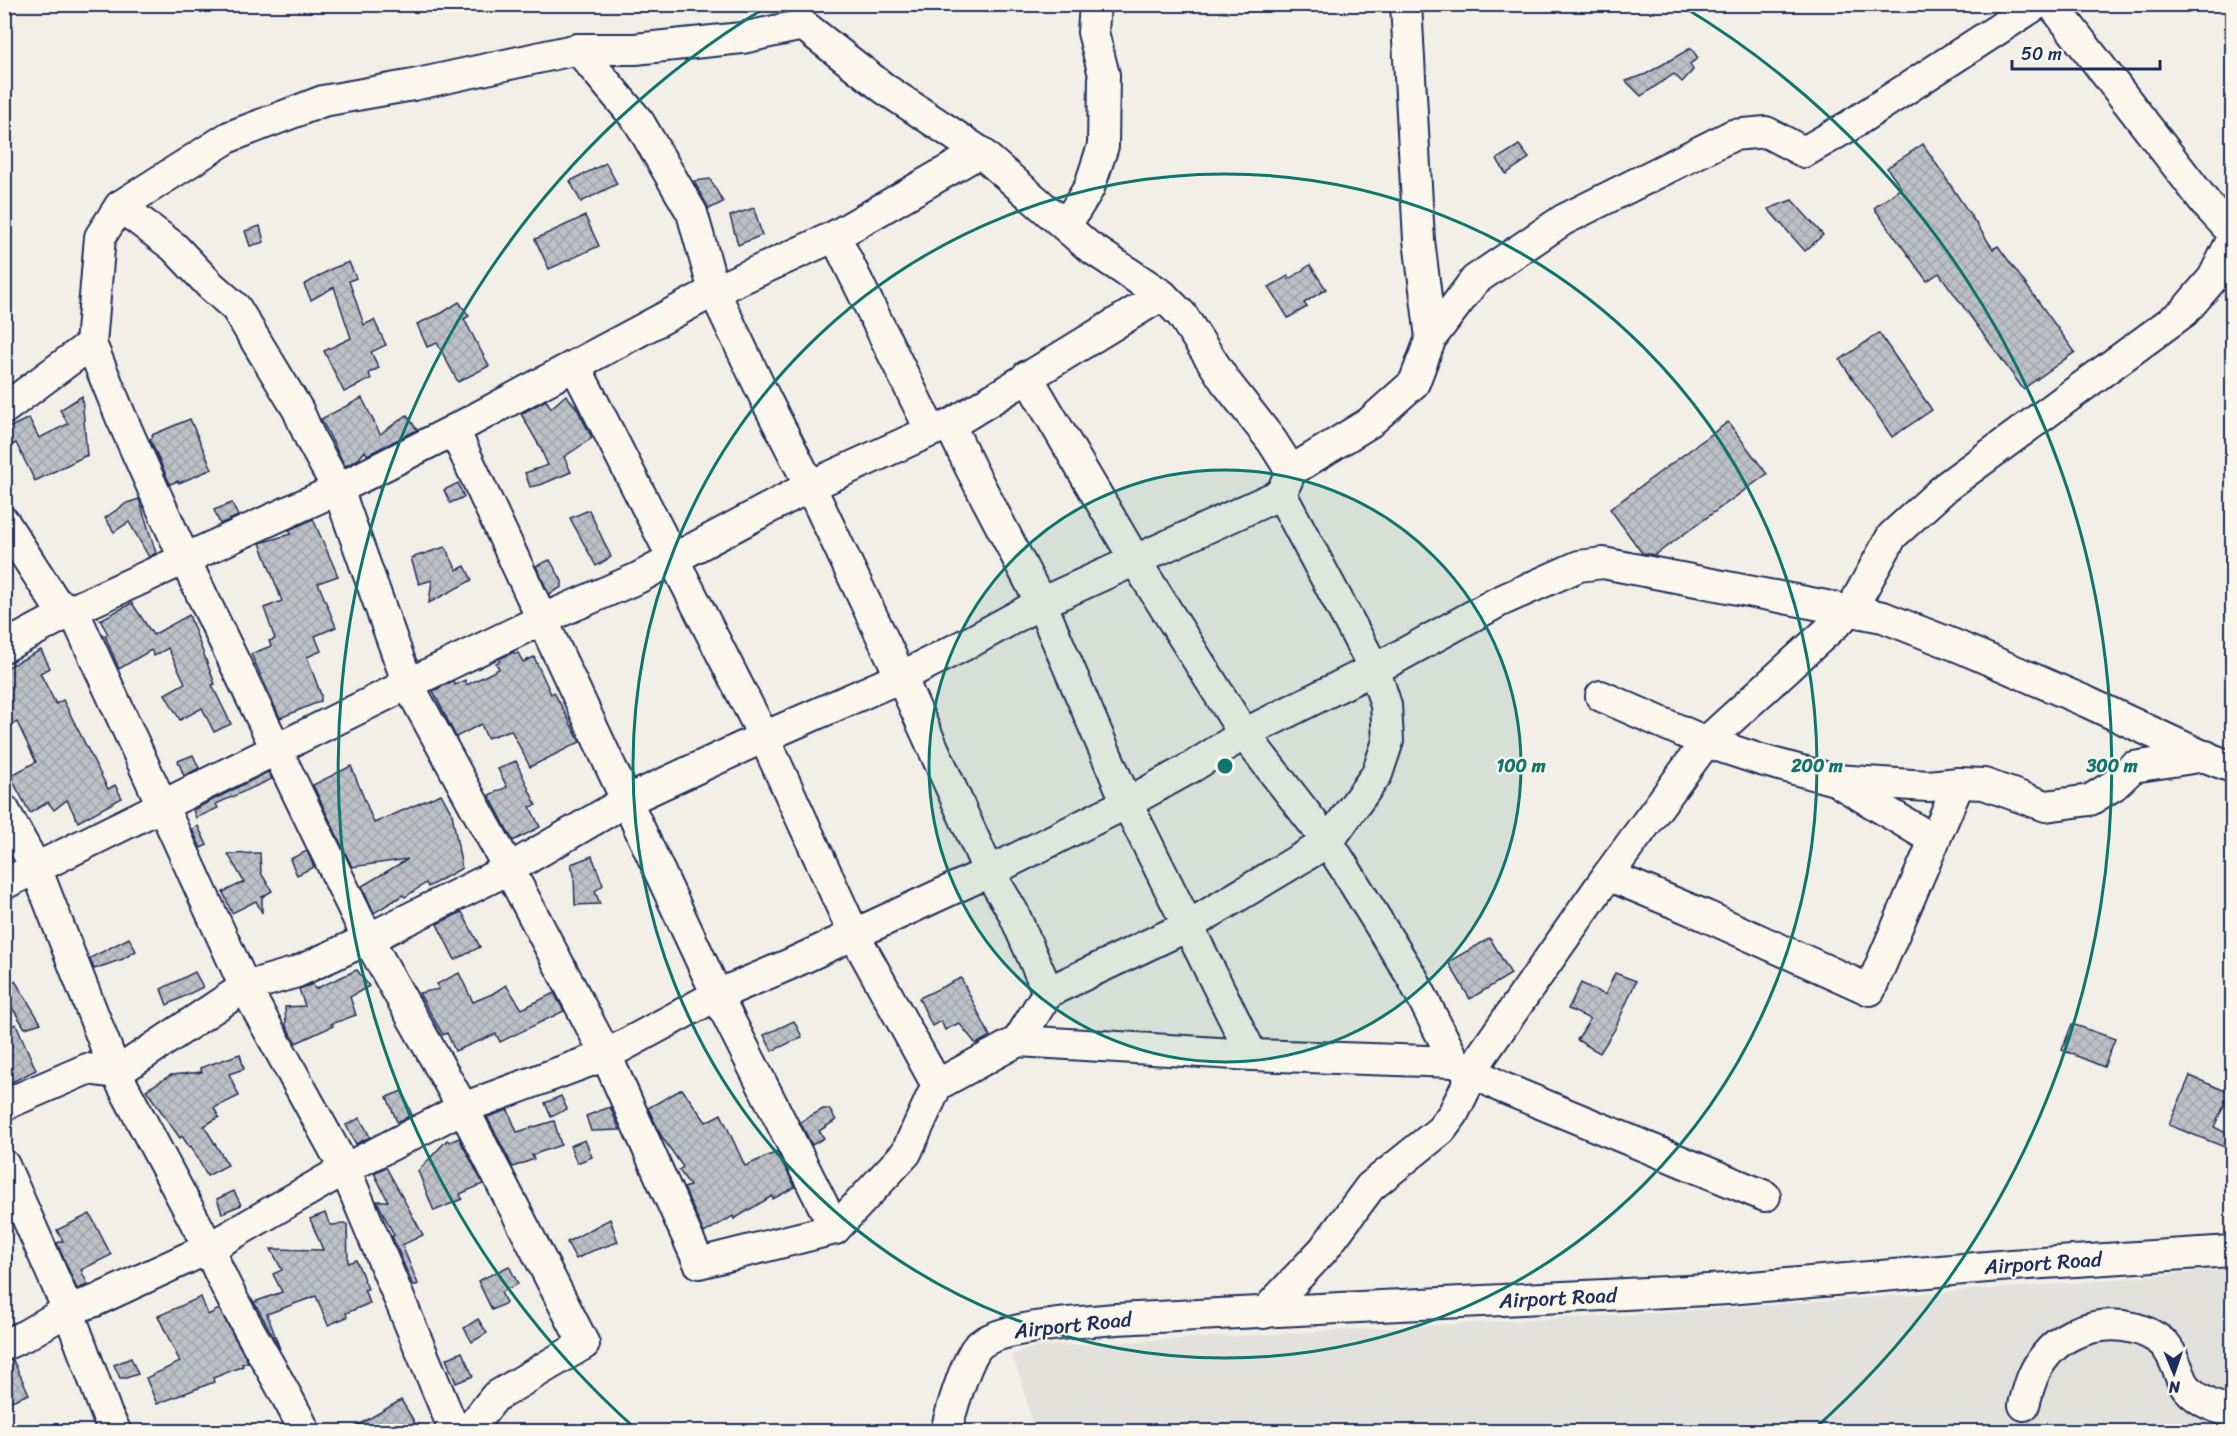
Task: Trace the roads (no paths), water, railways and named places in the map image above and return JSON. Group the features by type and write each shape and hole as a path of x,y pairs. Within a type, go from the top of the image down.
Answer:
{"street":[{"path":"1066,225 1089,188 1103,146 1104,75 1093,32 1095,4"},
{"path":"1406,4 1419,240 1431,338"},
{"path":"4,1105 87,1069 116,1073 245,987 297,972 368,939 509,869 626,801 901,677 1041,603 1135,560 1286,482 1369,423 1414,383 1431,338 1475,280 1563,220 1732,135 1766,132 1804,152 1850,126 2037,4"},
{"path":"2052,4 2208,206 2232,232"},
{"path":"120,206 174,247 210,285 236,308 298,410 311,440 338,489 408,684 509,869 606,1055 699,1263 835,1229 906,1153 937,1085 1017,1041 1048,992 1188,926 1328,842 1377,774 1388,741 1386,705 1374,668 1286,482 1272,441 1225,381 1182,315 1162,295 1088,246 980,152 885,89 803,25 730,39 635,49 578,49 413,85 323,101 229,137 120,206 100,237 92,345 121,417 185,560 368,939 463,1108 584,1344 495,1397 467,1431"},
{"path":"578,49 639,122 692,213 714,291 901,677 989,872 1013,912 1048,992"},
{"path":"4,646 73,610 338,489 454,430 714,291 835,236 980,152"},
{"path":"835,236 941,428 976,479 1041,603 1127,802 1252,1055"},
{"path":"1264,1313 1324,1249 1370,1187 1441,1130 1453,1114 1464,1067 1482,1055 1608,875 1706,742 1851,610 1892,536 1947,486 2184,312 2213,278 2232,240"},
{"path":"4,885 408,684 543,619 638,578 810,486 941,428 1162,295"},
{"path":"4,409 92,345"},
{"path":"575,366 764,737 854,934 937,1085"},
{"path":"1027,376 1135,560 1244,734 1328,842 1413,979 1464,1067"},
{"path":"454,430 717,995 835,1229"},
{"path":"4,522 56,603 73,610 245,987 345,1169 455,1431"},
{"path":"4,1345 68,1310 96,1301 209,1248 345,1169 463,1108 606,1055 717,995 989,872 1127,802 1192,767 1244,734 1498,602 1579,566 1603,563 1882,617 1957,646 2232,767"},
{"path":"1601,696 1706,742 1835,780 1928,786 1959,783 1984,784 2046,806 2090,800 2114,785 2133,767 2232,752"},
{"path":"1835,780 1934,840"},
{"path":"1608,875 1706,916 1870,990 1959,783"},
{"path":"4,810 36,868 116,1073 209,1248 221,1278 305,1431"},
{"path":"1017,1041 1464,1067 1501,1087 1765,1196"},
{"path":"4,1165 68,1310 107,1415 116,1431"},
{"name":"Airport Road","path":"946,1431 960,1386 976,1348 1003,1333 1044,1325 1116,1319 1728,1289 2011,1265 2232,1251"},
{"path":"2024,1405 2031,1377 2047,1353 2069,1336 2093,1327 2119,1325 2144,1331 2163,1343 2185,1384 2205,1404 2232,1412"}]}
